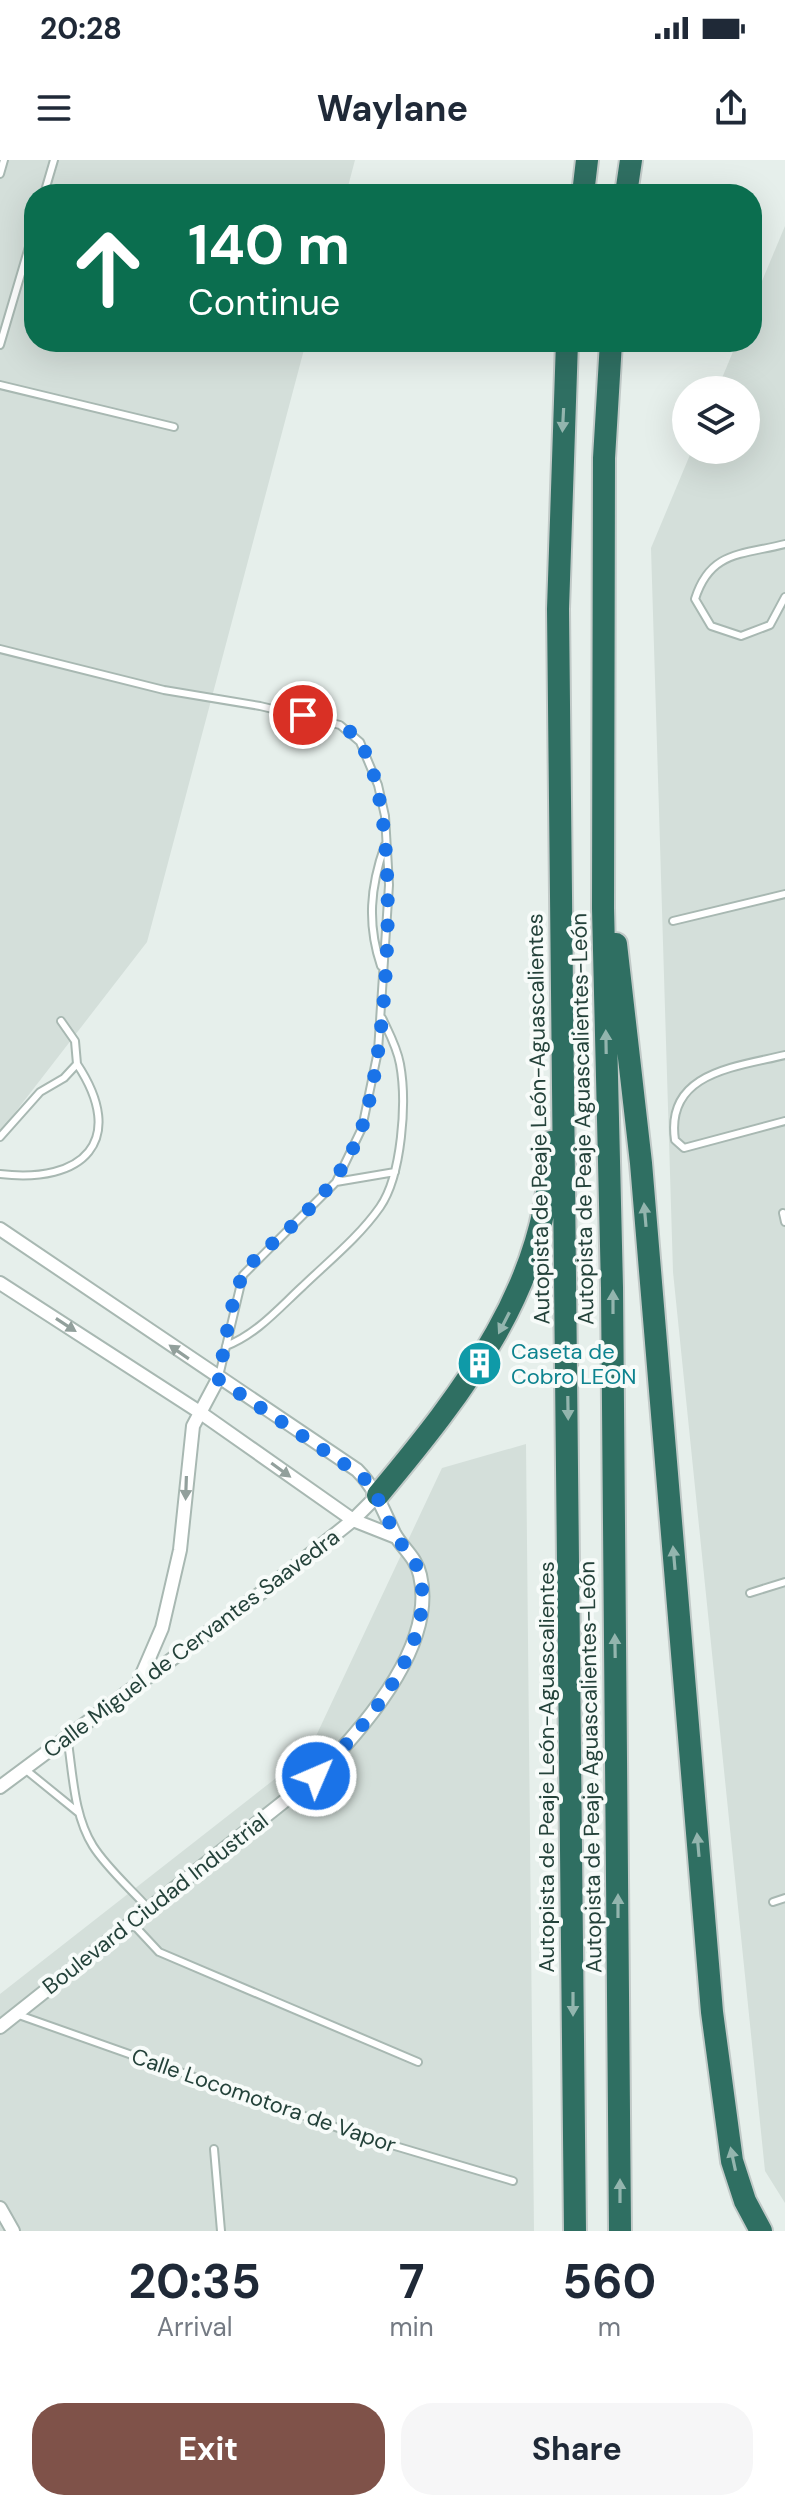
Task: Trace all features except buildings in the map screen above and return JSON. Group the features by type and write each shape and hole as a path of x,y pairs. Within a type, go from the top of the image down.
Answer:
{"highway":[{"path":"584,184 587,160"},
{"path":"627,184 631,160"},
{"name":"Autopista de Peaje León-Aguascalientes","path":"567,352 558,609 575,2231"},
{"name":"Autopista de Peaje Aguascalientes-León","path":"610,352 604,458 603,908 612,1288 620,2231"},
{"path":"378,1495 447,1413 505,1323 541,1216 551,1160 547,691 558,609"},
{"path":"603,908 613,927 618,954 635,1101 712,2012 732,2161 745,2201 761,2231"}],"street":[{"name":"Boulevard Ciudad Industrial","path":"0,1229 357,1470 378,1495 396,1537 412,1555 423,1597 419,1624 399,1673 347,1745 316,1776 129,1921 0,2027"},
{"path":"0,1283 198,1411 353,1520 396,1537"},
{"path":"138,1682 162,1628 180,1550 190,1441 198,1411 218,1379"},
{"name":"Calle Miguel de Cervantes Saavedra","path":"0,1787 353,1520 378,1495"},
{"path":"0,2208 13,2231"}],"lane":[{"path":"0,174 4,160"},
{"path":"47,184 54,160"},
{"path":"0,345 24,264"},
{"path":"0,385 174,427"},
{"path":"785,544 722,559 702,576 695,599 711,626 741,636 770,625 785,597"},
{"path":"0,649 164,690 260,706 340,725 360,742 378,785 389,885 374,1083 362,1128 336,1182 243,1275 218,1379"},
{"path":"383,972 372,939 371,902 386,842"},
{"path":"673,921 785,894"},
{"path":"226,1346 263,1324 350,1241 381,1206 395,1172 401,1108 400,1063 380,1015"},
{"path":"0,1174 28,1177 57,1173 84,1159 96,1138 99,1113 92,1088 77,1064 75,1041 61,1021"},
{"path":"785,1055 717,1073 693,1084 679,1099 673,1116 675,1140 684,1148 785,1121"},
{"path":"0,1137 40,1092 64,1078 77,1064"},
{"path":"336,1182 395,1172"},
{"path":"783,1213 785,1222"},
{"path":"750,1593 785,1582"},
{"path":"67,1736 79,1813 92,1844 147,1907"},
{"path":"25,1769 79,1813"},
{"path":"773,1902 785,1898"},
{"path":"129,1921 159,1952 418,2062"},
{"name":"Calle Locomotora de Vapor","path":"16,2014 358,2135 513,2181"},
{"path":"214,2149 221,2231"}],"shaded area":[{"path":"0,160 355,160 349,184 24,184 24,352 303,352 147,942 0,1132"},
{"path":"785,226 785,2203 765,2171 673,1272 651,548 686,464 760,464 760,376 723,376 733,352 762,352 762,281"},
{"path":"526,1444 534,2231 0,2231 0,1994 308,1753 442,1468"}],"place":[{"name":"Caseta de Cobro LEON","path":"480,1364"}],"route":[{"path":"303,715 340,725 360,742 378,785 385,816 389,885 374,1083 362,1128 336,1182 243,1275 238,1285 218,1379 357,1470 378,1495 396,1537 412,1555 420,1574 423,1597 419,1624 399,1673 347,1745 316,1776"}]}
